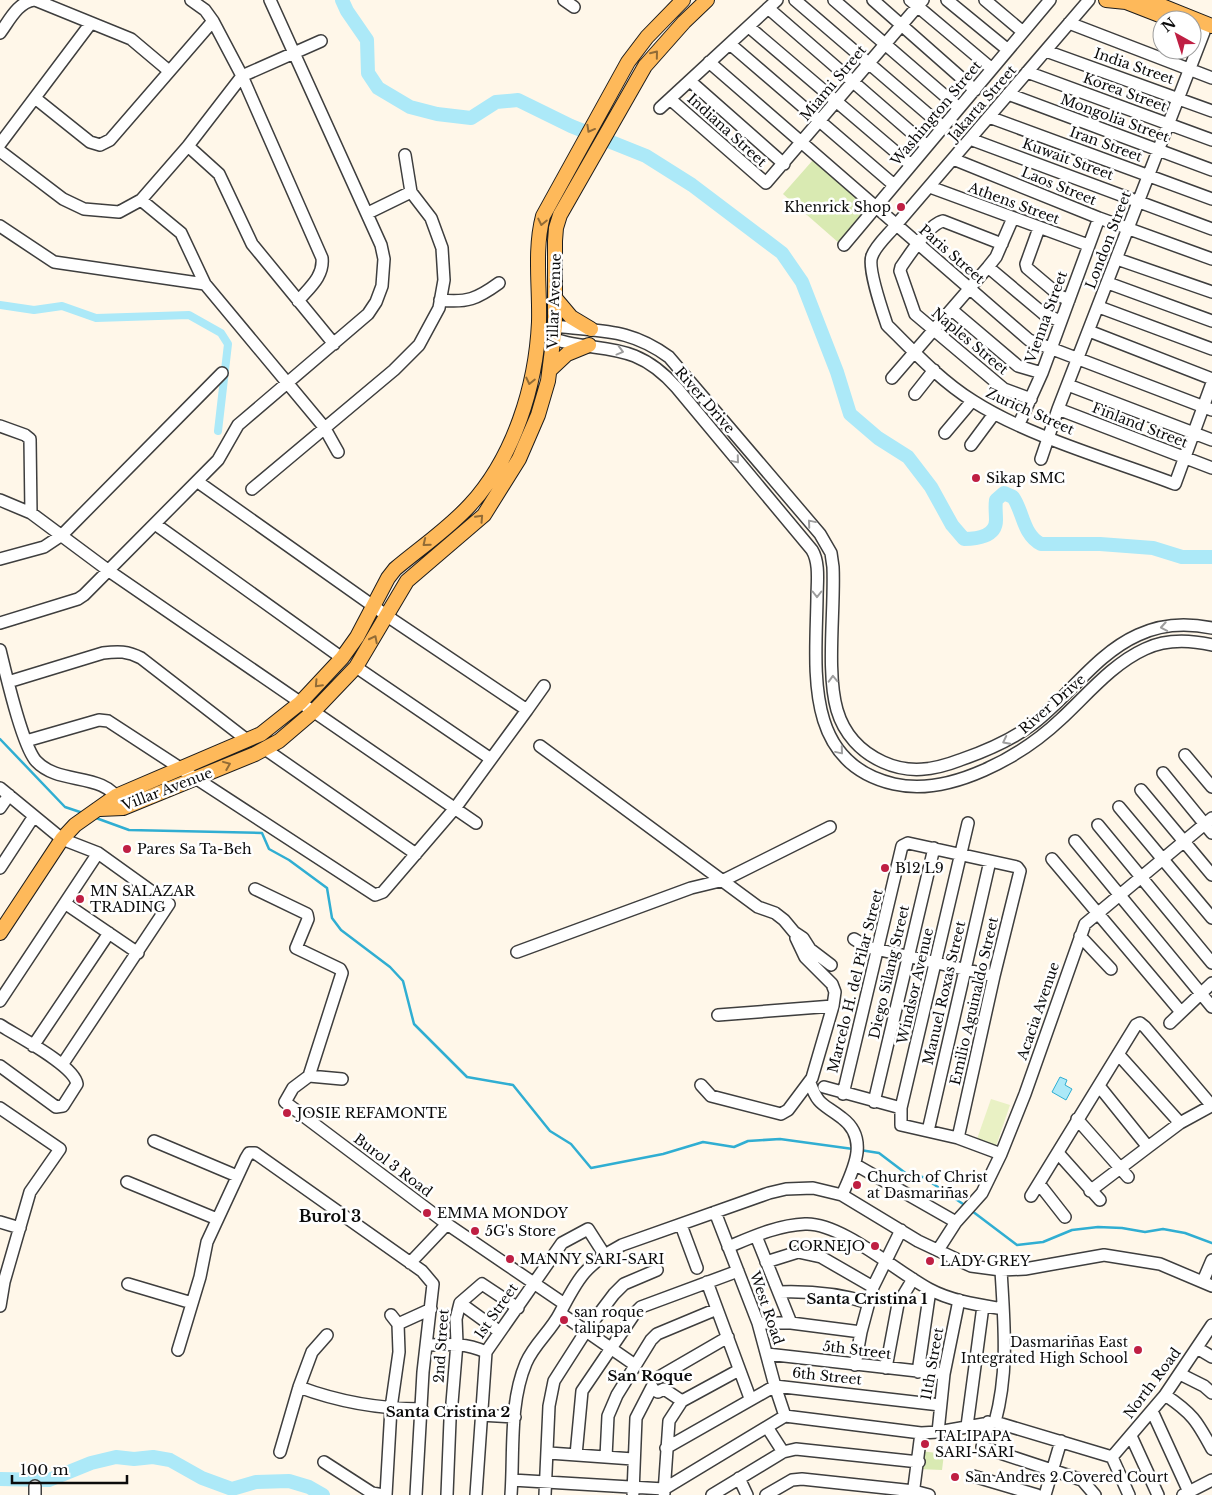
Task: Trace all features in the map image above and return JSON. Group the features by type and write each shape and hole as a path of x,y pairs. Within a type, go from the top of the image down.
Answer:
{"main road":[{"name":"Villar Avenue","path":"120,802 180,769 270,728 300,702 342,658 357,637 395,569 458,517 484,487 496,468 523,410 531,378 538,333 540,225 545,209 613,86 647,37 683,0"},
{"name":"Villar Avenue","path":"64,836 100,809 195,778 265,750 279,741 312,712 356,667 408,581 469,530 496,498 529,438 538,415 550,371 555,333 556,228 560,215 645,66 664,43 707,0"},
{"path":"1106,0 1126,2 1152,12"},
{"path":"1147,0 1205,30"},
{"path":"555,298 571,317 591,329"},
{"path":"550,371 567,354 588,345"},
{"path":"0,933 64,836"}],"street":[{"path":"0,33 26,1 34,0 131,39 169,71"},
{"path":"191,0 205,10 213,21 242,76 322,258 323,268 317,279 298,301"},
{"path":"0,623 78,599 109,571 198,482 224,452 238,425 368,314 376,302 382,286 384,259 368,213 270,0"},
{"path":"660,108 777,0"},
{"path":"795,0 943,127"},
{"path":"834,0 959,108"},
{"path":"873,0 974,90"},
{"path":"947,0 1008,50"},
{"path":"985,0 1023,32"},
{"name":"Jakarta Street","path":"896,225 1090,0"},
{"name":"Washington Street","path":"844,245 1048,1"},
{"path":"917,2 992,70"},
{"name":"Miami Street","path":"765,184 885,45 917,2"},
{"path":"768,8 927,146"},
{"path":"35,98 90,142 100,145 110,140 213,21"},
{"path":"0,144 92,23"},
{"path":"1069,24 1212,78"},
{"path":"749,27 911,165"},
{"name":"London Street","path":"1041,459 1058,409 1205,30"},
{"path":"0,151 63,199 84,209 118,212 141,200 188,146 242,76 294,51 321,41"},
{"path":"730,44 821,120 894,185"},
{"name":"India Street","path":"1046,51 1212,111"},
{"name":"Paris Street","path":"709,62 1029,340 1208,408"},
{"name":"Korea Street","path":"1027,72 1212,140"},
{"path":"690,81 784,164"},
{"name":"Mongolia Street","path":"1008,94 1212,170"},
{"name":"Indiana Street","path":"670,99 765,184"},
{"name":"Iran Street","path":"989,117 1212,199"},
{"name":"Kuwait Street","path":"970,139 1212,229"},
{"path":"188,146 220,174 252,244 334,344"},
{"path":"252,489 394,370 419,345 439,308 444,280 442,248 431,218 411,192 405,155"},
{"name":"Laos Street","path":"953,159 1099,218 1212,259"},
{"name":"Athens Street","path":"930,187 1088,246"},
{"path":"368,213 411,192"},
{"path":"141,200 181,233 205,284 324,427 338,452"},
{"path":"892,378 988,267 1002,244 1013,218"},
{"name":"Vienna Street","path":"1019,424 1042,373 1099,218"},
{"name":"Naples Street","path":"1002,244 943,221 938,222 918,244 901,266 900,271 912,310 1004,390 1031,399"},
{"name":"Zurich Street","path":"896,225 872,256 871,265 887,325 934,370 972,401 994,414 1048,437 1175,484 1184,458"},
{"path":"1039,228 1026,264 1027,268 1060,296 1069,300"},
{"path":"2,232 54,262 205,284"},
{"path":"1117,259 1212,292"},
{"path":"988,267 1045,316 1061,321"},
{"path":"440,300 463,302 484,295 499,283"},
{"path":"1108,283 1212,321"},
{"path":"1099,307 1212,349"},
{"path":"952,310 1018,366 1042,373"},
{"name":"River Drive","path":"538,333 591,329 628,335 650,344 669,357 690,379 824,540 831,553 833,566 833,671 836,705 849,734 861,748 877,760 899,768 923,770 971,756 1007,740 1034,723 1099,661 1138,635 1153,629 1180,625 1212,628"},
{"path":"1089,331 1212,379"},
{"name":"River Drive","path":"555,333 588,345 624,351 641,358 664,374 812,550 817,569 816,683 820,714 828,733 840,752 856,767 876,779 900,786 919,787 944,784 972,775 1004,760 1034,742 1111,672 1145,649 1179,642 1212,645"},
{"path":"915,394 934,370"},
{"path":"0,559 44,546 62,535 222,373"},
{"path":"1184,458 1193,433 1208,408 1212,383"},
{"path":"1068,385 1212,440"},
{"path":"945,433 972,401"},
{"name":"Finland Street","path":"1058,409 1212,468"},
{"path":"970,445 994,414"},
{"path":"0,426 26,434 30,439 31,513"},
{"path":"198,482 373,606 526,710"},
{"path":"0,500 31,513 109,571 312,712 456,807 476,823"},
{"path":"155,524 342,658"},
{"path":"0,650 26,741 36,761 50,771 109,788 120,802"},
{"path":"8,682 103,653 118,650 131,653 141,658 247,740"},
{"path":"356,667 491,759"},
{"path":"26,741 104,719 375,895 383,892 456,807 544,686"},
{"path":"540,746 629,813 724,880 758,907 775,913 794,932 800,935 810,949 831,965"},
{"path":"265,750 416,854"},
{"path":"1185,755 1212,787"},
{"path":"1163,773 1210,825"},
{"path":"1141,790 1212,875"},
{"path":"0,808 5,791 34,816 64,836 98,853 169,904 62,1065"},
{"path":"1119,807 1212,918"},
{"path":"0,868 34,816"},
{"name":"Windsor Avenue","path":"928,1131 901,1125 901,1108 968,823"},
{"path":"1098,825 1212,963"},
{"name":"Acacia Avenue","path":"938,1250 956,1222 985,1188 1001,1154 1025,1094 1085,924 1184,841 1210,825"},
{"path":"517,952 692,888 724,880 830,827"},
{"path":"1075,841 1212,1007"},
{"name":"Marcelo H. del Pilar Street","path":"843,1094 902,846 908,843 934,848"},
{"path":"934,848 990,861"},
{"name":"Diego Silang Street","path":"874,1102 934,848"},
{"path":"0,1001 98,853"},
{"path":"1052,860 1181,1012"},
{"name":"Emilio Aguinaldo Street","path":"958,1138 994,976 1020,871 1017,867 990,861"},
{"name":"Manuel Roxas Street","path":"928,1131 990,861"},
{"path":"255,889 307,914 308,919 296,948 340,969 342,973 309,1076 342,1079"},
{"path":"66,904 138,953"},
{"path":"701,1085 711,1096 781,1114 788,1110 810,1082 833,1006 835,992 832,984 805,957 794,932"},
{"path":"33,1046 109,933"},
{"path":"1080,936 1110,969"},
{"path":"854,939 878,949 994,976"},
{"path":"1170,1023 1212,983"},
{"path":"718,1015 833,1006"},
{"path":"1031,1196 1040,1185 1077,1119 1136,1025 1140,1023 1212,1106 1180,1123 1148,1147 1124,1172 1090,1192"},
{"path":"0,1025 62,1065 76,1079 77,1084 62,1106 59,1107 0,1066"},
{"path":"1118,1054 1180,1123"},
{"name":"Burol 3 Road","path":"309,1076 293,1088 286,1098 288,1104 447,1224 534,1284 586,1331 635,1365"},
{"path":"810,1082 818,1101 848,1123 857,1139 857,1159 842,1195"},
{"path":"1099,1086 1148,1147"},
{"path":"824,1087 843,1094 901,1108"},
{"path":"0,1108 59,1146 59,1151 30,1192 4,1282 0,1306"},
{"path":"1077,1119 1124,1172"},
{"path":"928,1131 958,1138 1001,1154"},
{"path":"154,1141 237,1176"},
{"path":"178,1350 192,1303 205,1248 216,1219 246,1158 250,1154 255,1153 425,1274 433,1284 416,1495"},
{"path":"1058,1153 1090,1192 1100,1200"},
{"path":"857,1159 956,1222"},
{"path":"127,1182 216,1219"},
{"path":"1040,1185 1065,1218"},
{"path":"511,1495 515,1417 521,1378 534,1347 584,1272 604,1254 622,1245 715,1212 786,1189 813,1188 842,1195 901,1230 971,1266 1001,1270 1025,1269 1104,1255 1160,1264 1208,1283 1212,1260"},
{"name":"West Road","path":"715,1212 758,1323 785,1416"},
{"path":"0,1222 20,1228"},
{"path":"728,1247 780,1228 806,1223 839,1232 930,1290 959,1300 1003,1309"},
{"path":"410,1263 447,1224"},
{"path":"680,1224 697,1268"},
{"name":"1st Street","path":"476,1495 480,1415 486,1352 562,1243 588,1229 604,1254"},
{"path":"856,1365 861,1332 873,1287 901,1230"},
{"path":"756,1236 791,1323"},
{"path":"766,1262 798,1252 821,1257 873,1287"},
{"path":"545,1495 549,1406 554,1381 586,1331 614,1294 624,1284 657,1270"},
{"path":"1001,1270 1006,1363 1002,1396 982,1448 1082,1480 1095,1495"},
{"path":"576,1455 582,1391 641,1307 738,1271"},
{"path":"886,1368 898,1304 913,1279"},
{"path":"707,1282 750,1398"},
{"path":"128,1284 192,1303"},
{"name":"2nd Street","path":"452,1403 457,1343 456,1319 460,1304 482,1284 518,1308"},
{"path":"918,1372 930,1290"},
{"path":"779,1292 796,1291 856,1299 869,1303"},
{"name":"11th Street","path":"938,1432 944,1374 959,1300"},
{"path":"460,1304 500,1332"},
{"path":"967,1426 984,1306"},
{"path":"324,1462 372,1493 385,1495 391,1408 399,1352 394,1320 431,1309"},
{"path":"606,1457 608,1416 635,1365 651,1340 658,1334 717,1309"},
{"path":"758,1323 791,1323 861,1332"},
{"name":"North Road","path":"1112,1457 1165,1395 1212,1325"},
{"path":"280,1452 299,1387 312,1352 327,1335"},
{"path":"659,1377 728,1337"},
{"path":"428,1345 457,1343 469,1345 486,1352"},
{"path":"1197,1348 1212,1358"},
{"name":"5th Street","path":"767,1354 944,1374"},
{"path":"664,1492 669,1421 682,1401 739,1370"},
{"path":"1180,1374 1204,1386 1212,1393"},
{"name":"6th Street","path":"666,1448 750,1398 775,1386 940,1405"},
{"path":"299,1387 326,1397 360,1406 391,1408 422,1405"},
{"path":"633,1491 636,1418 652,1388 658,1392 664,1389 682,1401"},
{"path":"1165,1395 1188,1410 1198,1422 1212,1449"},
{"path":"1152,1411 1186,1494 1212,1480"},
{"path":"480,1415 515,1417"},
{"path":"512,1480 546,1482 574,1489 664,1492 785,1416 921,1432 938,1432 992,1422 1062,1440 1112,1457 1129,1495"},
{"path":"447,1495 450,1420"},
{"path":"767,1427 783,1452"},
{"path":"914,1493 921,1432"},
{"path":"1130,1436 1158,1495"},
{"path":"1045,1495 1062,1440"},
{"path":"713,1495 783,1452 796,1449 919,1462"},
{"path":"548,1453 633,1459"},
{"path":"973,1476 1037,1495"},
{"path":"739,1478 747,1495"},
{"path":"766,1495 792,1480 802,1479 929,1495"}],"green space":[{"path":"813,160 870,206 839,243 783,194"},
{"path":"991,1099 1010,1105 996,1146 977,1139"},
{"path":"921,1451 944,1454 942,1470 918,1469"}],"water":[{"path":"1060,1077 1067,1080 1065,1085 1072,1089 1066,1100 1052,1092"}],"waterway":[{"path":"342,0 347,11 367,40 368,73 378,88 410,107 437,114 471,118 496,102 518,100 571,126 646,156 692,185 782,253 802,282 837,372 850,414 878,438 908,457 931,487 952,525 964,539 984,536 993,530 996,520 996,500 1004,493 1013,497 1030,535 1041,544 1100,544 1153,548 1182,557 1212,557"},
{"path":"0,305 34,310 62,306 96,318 189,315 221,333 228,344 218,431"},
{"path":"0,739 65,807 83,813"},
{"path":"96,818 129,830 262,833 269,849 289,860 327,888 332,918 341,930 390,967 403,981 414,1024 467,1077 513,1085 550,1131 571,1144 591,1168 663,1154 703,1142 734,1147 748,1141 780,1139 853,1149"},
{"path":"860,1150 879,1153 908,1175 923,1177 966,1206"},
{"path":"972,1211 1017,1245 1043,1242 1072,1230 1098,1227 1122,1228 1145,1232 1163,1229 1185,1233 1212,1243"},
{"path":"0,1479 49,1480 91,1463 116,1457 134,1459 153,1457 170,1460 202,1478 232,1489 256,1482 289,1481 309,1487 323,1495"}],"place":[{"name":"Khenrick Shop","path":"901,207"},
{"name":"Sikap SMC","path":"976,478"},
{"name":"Pares Sa Ta-Beh","path":"127,849"},
{"name":"B12 L9","path":"885,868"},
{"name":"MN SALAZAR TRADING","path":"80,899"},
{"name":"JOSIE REFAMONTE","path":"287,1113"},
{"name":"Church of Christ at Dasmariñas","path":"857,1185"},
{"name":"EMMA MONDOY","path":"427,1213"},
{"name":"5G's Store","path":"475,1231"},
{"name":"CORNEJO","path":"875,1246"},
{"name":"MANNY SARI-SARI","path":"510,1259"},
{"name":"LADY GREY","path":"930,1261"},
{"name":"san roque talipapa","path":"564,1320"},
{"name":"Dasmariñas East Integrated High School","path":"1138,1350"},
{"name":"TALIPAPA SARI-SARI","path":"925,1444"},
{"name":"San Andres 2 Covered Court","path":"955,1477"}],"district":[{"name":"Burol 3","path":"330,1216"},
{"name":"Santa Cristina 1","path":"867,1299"},
{"name":"San Roque","path":"650,1376"},
{"name":"Santa Cristina 2","path":"448,1412"}]}
